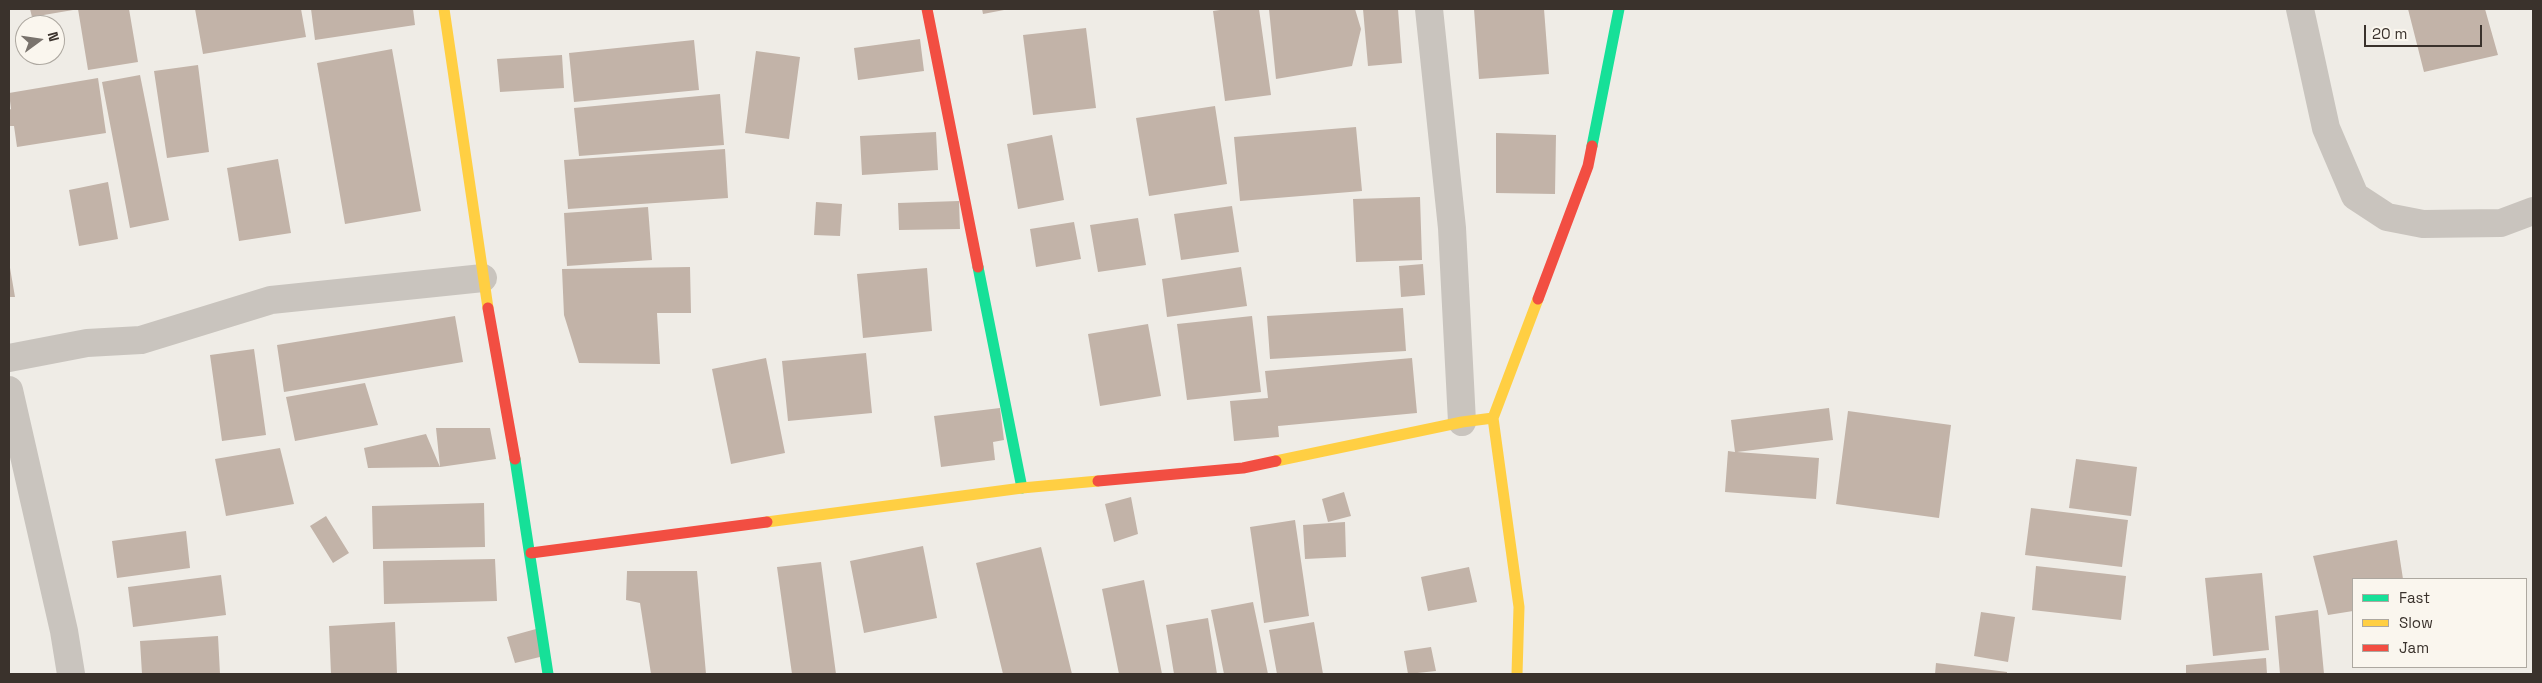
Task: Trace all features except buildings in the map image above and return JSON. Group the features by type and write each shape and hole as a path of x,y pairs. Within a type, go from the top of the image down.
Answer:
{"street":[{"path":"444,9 483,278 532,553 548,674"},
{"path":"927,9 1022,488"},
{"path":"1429,9 1452,228 1462,422"},
{"path":"1517,674 1519,607 1493,418 1588,166 1619,9"},
{"path":"2300,9 2326,128 2354,196 2386,217 2423,224 2501,223 2533,211"},
{"path":"9,358 87,343 141,340 272,300 483,278"},
{"path":"9,390 64,631 71,674"},
{"path":"532,553 1022,488 1243,468 1462,422 1493,418"}],"traffic: fast":[{"path":"1592,146 1619,9"},
{"path":"978,267 1022,488"},
{"path":"515,459 548,674"}],"traffic: slow":[{"path":"444,9 488,308"},
{"path":"1517,674 1519,607 1493,418 1538,299"},
{"path":"1276,461 1462,422 1493,418"},
{"path":"767,522 1022,488 1098,481"}],"traffic: jam":[{"path":"927,9 978,267"},
{"path":"1538,299 1588,166 1592,146"},
{"path":"488,308 515,459"},
{"path":"1098,481 1243,468 1276,461"},
{"path":"531,553 767,522"}]}
